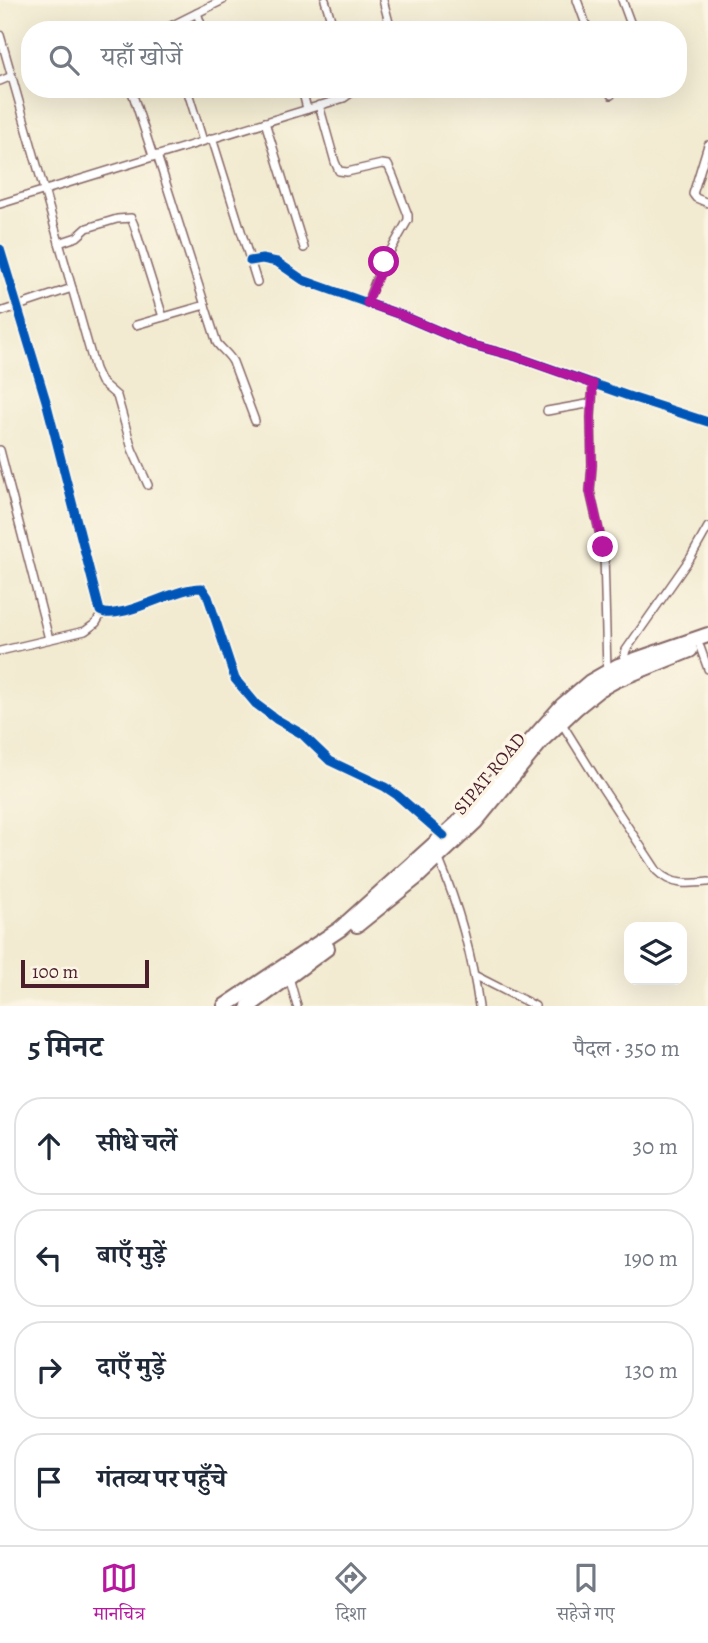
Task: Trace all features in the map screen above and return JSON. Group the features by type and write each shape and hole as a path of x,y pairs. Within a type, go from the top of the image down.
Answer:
{"highway":[{"path":"225,1006 340,929 458,823 563,705 590,682 622,665 705,642"},
{"name":"SIPAT ROAD","path":"249,1006 289,978 418,876 474,822 543,739 598,690 705,642"}],"street":[{"path":"181,21 223,0"},
{"path":"325,0 331,21"},
{"path":"383,0 389,21"},
{"path":"577,0 585,21"},
{"path":"622,0 630,21"},
{"path":"197,13 200,21"},
{"path":"0,35 95,369 101,382 117,396 132,449 148,485"},
{"path":"0,81 12,76"},
{"path":"134,98 217,343 233,362 255,421"},
{"path":"190,98 203,141"},
{"path":"304,98 307,109"},
{"path":"0,204 342,98"},
{"path":"319,106 339,171 344,173 388,165 408,215 408,220 380,268 367,303"},
{"path":"265,122 304,248"},
{"path":"212,138 257,282"},
{"path":"708,145 693,194 708,203"},
{"path":"59,243 77,237 87,228 117,219 131,218 163,317"},
{"path":"0,249 46,401 98,608 102,613 109,614 191,588 202,588 208,597 235,678 256,704 302,733 330,761 397,794 444,836"},
{"path":"250,261 262,259 276,262 298,278 401,315 469,344 517,357 708,422"},
{"path":"0,312 72,288"},
{"path":"136,325 205,304"},
{"path":"593,384 590,491 604,553 607,672"},
{"path":"547,411 592,401"},
{"path":"0,450 48,639"},
{"path":"622,665 626,650 691,557 708,527"},
{"path":"0,651 89,629 102,613"},
{"path":"705,642 708,668"},
{"path":"561,722 657,871 667,880 678,883 708,882"},
{"path":"438,856 459,911 476,976 479,1006"},
{"path":"476,976 535,1006"},
{"path":"289,978 297,1006"}],"cycle path":[{"path":"0,249 46,401 100,611 120,612 178,592 202,588 208,597 235,679 256,704 302,734 330,761 397,795 444,836"},
{"path":"250,261 262,259 277,262 303,280 401,315 469,344 517,357 708,422"}],"route":[{"path":"384,262 367,303 469,344 517,357 593,384 590,491 603,547"}]}
